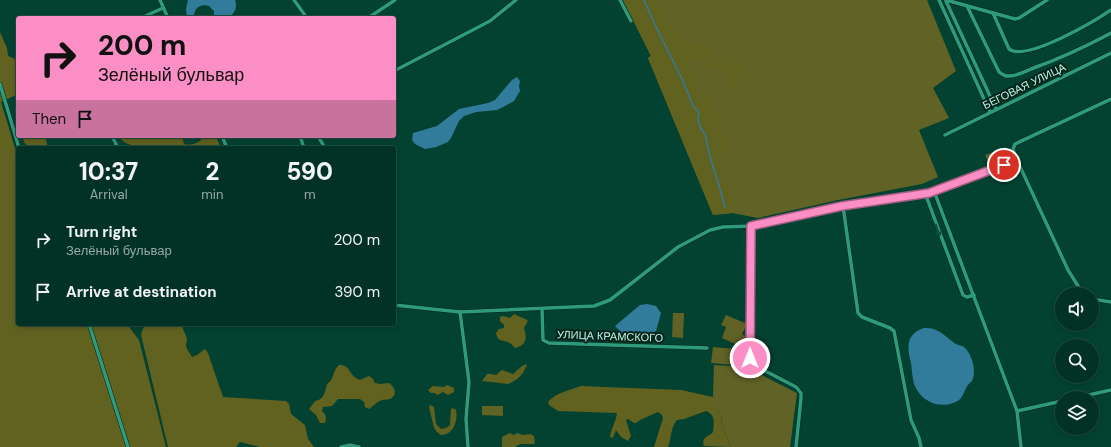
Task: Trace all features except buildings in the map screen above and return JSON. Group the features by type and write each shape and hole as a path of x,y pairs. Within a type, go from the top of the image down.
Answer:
{"street":[{"path":"160,0 167,16"},
{"path":"294,0 306,16"},
{"path":"371,16 395,0"},
{"path":"396,70 490,21 516,0"},
{"path":"620,0 631,21"},
{"path":"939,0 990,112"},
{"path":"945,0 1014,19 1019,18 1047,0"},
{"path":"945,0 996,110"},
{"path":"967,6 999,72 1003,76 1008,77 1054,61 1088,46 1111,33"},
{"path":"145,16 163,8"},
{"path":"993,13 1009,49 1019,52 1044,45 1074,32 1111,10"},
{"name":"БЕГОВАЯ УЛИЦА","path":"945,135 1111,53"},
{"path":"0,84 16,138"},
{"path":"1079,287 1068,270 1013,149 1015,144 1111,99"},
{"path":"396,305 460,312 600,305 610,300 660,260 690,239 707,231 719,227 751,226 842,206 934,191 1017,160"},
{"path":"934,191 1017,411 1021,447"},
{"path":"925,193 963,295 967,297 974,295"},
{"path":"842,206 858,313 860,316 894,331 912,420 921,447"},
{"path":"751,226 750,358 756,366 799,390 801,398 796,447"},
{"path":"1099,300 1111,302"},
{"name":"УЛИЦА КРАМСКОГО","path":"542,309 543,340 549,344 707,348"},
{"path":"460,312 469,382 466,419 468,447"},
{"path":"89,326 128,447"},
{"path":"1099,393 1111,390"},
{"path":"1017,411 1055,403"},
{"path":"341,447 350,445 359,447"}],"shaded area":[{"path":"623,0 927,0 956,71 933,88 949,118 919,130 938,177 922,184 838,200 758,218 732,213 713,215 648,58 651,56"},
{"path":"623,0 656,0 661,13 660,19 680,33 683,42 690,45 704,42 709,48 714,61 741,65 739,82 736,91 729,89 725,84 727,77 726,70 713,65 708,69 704,63 691,60 688,67 694,71 692,85 694,91 707,95 712,100 720,120 721,131 727,144 726,150 717,160 720,166 721,180 725,185 727,192 732,196 734,203 732,213 713,215 648,58 651,56"},
{"path":"0,32 7,48 8,56 16,59 16,95 1,102 16,151 16,326 128,326 139,340 166,447 0,447"},
{"path":"23,138 47,138 48,146 27,146"},
{"path":"182,138 184,144 190,145 198,142 202,138 217,138 220,146 134,146 121,139"},
{"path":"1006,147 1011,158 990,166 985,155"},
{"path":"673,313 684,313 683,338 672,337"},
{"path":"514,314 528,321 524,328 526,335 525,341 522,345 515,348 510,343 499,340 496,333 499,329 504,328 504,325 500,321 500,317 503,316 510,318"},
{"path":"726,315 747,324 742,334 747,337 742,347 722,338 726,327 721,325"},
{"path":"144,326 182,326 187,340 187,349 192,357 205,349 208,353 223,397 286,401 289,404 291,414 305,425 308,439 314,447 260,447 240,442 236,447 168,447 141,334"},
{"path":"713,347 747,350 746,366 711,363"},
{"path":"527,364 520,376 515,381 508,384 482,381 487,374 496,375 502,370 513,374 522,366"},
{"path":"339,365 343,365 348,368 353,376 360,380 369,376 375,383 389,383 395,391 394,395 390,399 382,400 369,409 365,407 364,402 360,399 338,399 332,406 323,407 322,411 326,420 325,423 320,423 316,415 309,409 315,401 320,399 325,393 327,384 330,382"},
{"path":"714,365 746,367 797,393 790,447 731,447 722,425 721,415 716,407 716,401 713,397"},
{"path":"447,385 454,388 454,392 448,395 443,392 437,395 428,390 433,386 444,387"},
{"path":"581,386 681,390 713,397 716,400 716,407 721,415 722,425 731,447 704,446 703,441 713,432 714,425 713,417 706,411 677,420 672,429 668,447 654,447 663,418 658,412 636,423 628,419 626,420 631,436 628,441 621,437 616,430 613,438 610,437 617,413 558,411 549,405 548,402 555,396"},
{"path":"430,405 434,407 436,424 441,429 450,425 451,409 453,408 456,410 456,422 452,430 441,435 437,432 434,428 429,407"},
{"path":"482,406 503,406 503,416 482,415"},
{"path":"510,433 513,435 518,433 522,435 530,434 534,436 535,443 520,444 515,447 502,447 502,437"}],"water":[{"path":"188,0 235,0 236,3 236,8 231,16 213,16 214,11 206,5 200,6 196,9 194,16 187,16 186,9"},
{"path":"517,77 520,81 520,91 514,101 497,110 476,112 464,116 459,121 448,142 436,147 425,149 415,144 412,140 413,133 437,126 459,109 488,103 495,100 512,80"},
{"path":"647,304 656,306 661,313 656,331 645,336 611,336 611,334 620,334 621,332 615,326 640,305"},
{"path":"924,328 937,330 955,344 964,347 971,358 974,368 972,381 956,402 941,405 930,402 920,395 914,384 909,342 914,333"}],"waterway":[{"path":"644,0 684,83 693,106 699,112 698,119 701,129 705,134 710,157 725,207"}],"route":[{"path":"750,358 751,226 842,206 929,193 1004,165"}]}
